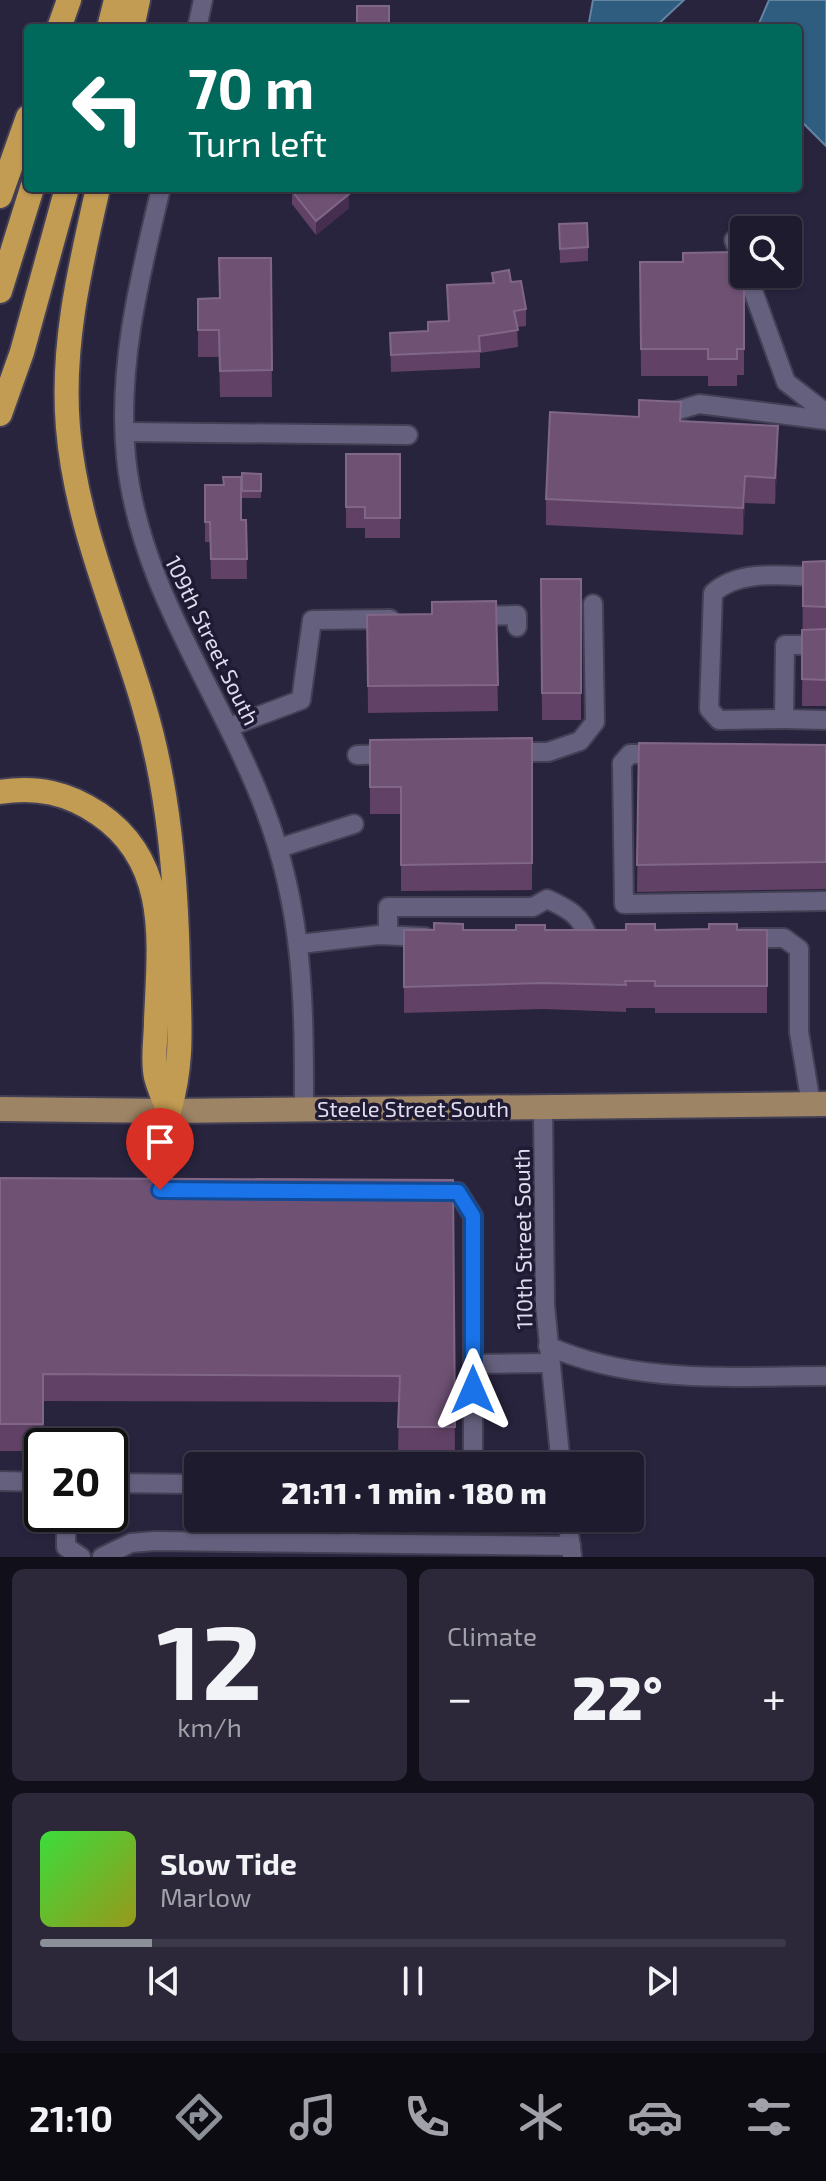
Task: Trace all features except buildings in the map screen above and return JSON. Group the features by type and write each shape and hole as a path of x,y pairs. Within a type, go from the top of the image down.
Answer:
{"highway":[{"path":"61,24 71,0"},
{"path":"68,24 71,0"},
{"path":"110,24 116,0"},
{"path":"133,24 138,0"},
{"path":"0,196 24,128"},
{"path":"0,291 31,192"},
{"path":"0,414 22,352 66,192"},
{"path":"97,192 72,314 67,367 68,429 84,520 143,703 165,801 176,899 180,1074 169,1111"},
{"path":"0,792 34,790 65,795 112,823 136,849 148,877 159,930 155,1065 169,1111"}],"main road":[{"name":"Steele Street South","path":"0,1109 169,1111 818,1104"}],"street":[{"path":"198,24 203,0"},
{"name":"109th Street South","path":"160,192 128,348 125,432 137,525 153,575 229,727 279,848 300,944 304,1108"},
{"path":"752,288 786,382 826,413"},
{"path":"653,418 699,404 826,420"},
{"path":"125,432 408,435"},
{"path":"826,577 741,577 726,582 713,593 709,709 719,720 826,720"},
{"path":"491,753 548,752 580,741 595,722 593,604"},
{"path":"458,617 517,615 517,627"},
{"path":"229,727 301,700 312,620 414,618"},
{"path":"784,719 785,645 826,645"},
{"path":"357,755 417,754"},
{"path":"674,754 630,754 622,763 624,904 826,901"},
{"path":"279,848 354,824"},
{"path":"388,935 388,907 533,907 547,899 570,909 585,925 588,939"},
{"path":"300,944 337,937 388,935 451,938"},
{"path":"727,938 784,938 799,949 799,1032 818,1104"},
{"name":"110th Street South","path":"543,1107 549,1354 560,1452"},
{"path":"415,1192 458,1192 473,1216 473,1452"},
{"path":"473,1364 549,1354 633,1373 826,1376"},
{"path":"0,1481 24,1482"},
{"path":"128,1483 184,1484"},
{"path":"66,1532 66,1547 81,1557"},
{"path":"350,1532 350,1543"},
{"path":"102,1557 121,1546 142,1541 235,1549 350,1543 384,1550 572,1552 569,1532"}],"water":[{"path":"593,0 684,0 658,24 589,24"},
{"path":"769,0 826,0 826,146 802,122 802,24 759,24"}],"route":[{"path":"160,1190 458,1192 473,1216 473,1390"}]}
